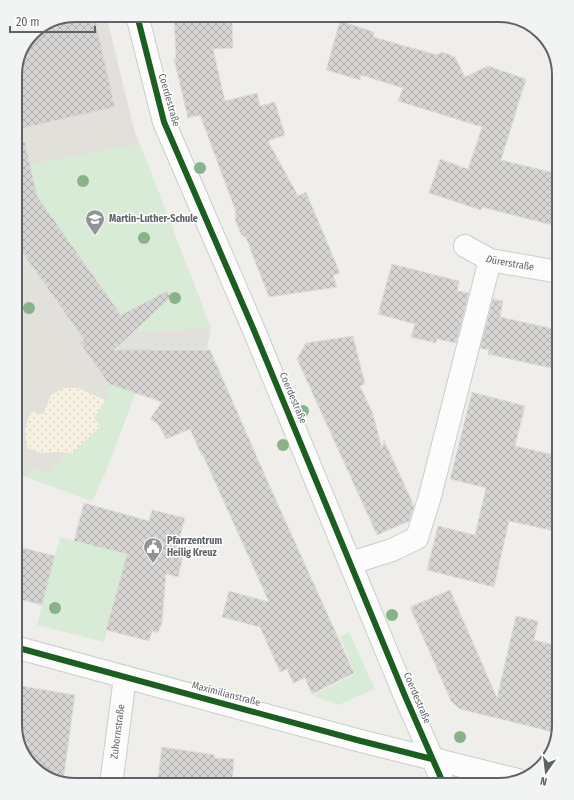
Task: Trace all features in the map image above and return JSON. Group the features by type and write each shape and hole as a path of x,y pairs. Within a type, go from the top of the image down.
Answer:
{"street":[{"name":"Coerdestraße","path":"139,22 164,122 253,328 441,778"},
{"name":"Dürerstraße","path":"465,246 490,260 552,271"},
{"path":"351,563 392,550 416,538 430,496 490,260"},
{"name":"Maximilianstraße","path":"22,649 357,740 508,777"},
{"name":"Zuhornstraße","path":"112,778 125,677"}],"shaded area":[{"name":"Martin-Luther-Schule","path":"108,22 135,133 211,328 207,349 152,349 106,471 92,501 22,476 22,72 24,63 67,23"}],"green space":[{"path":"140,144 211,328 133,332 130,311 121,315 37,196 30,164"},
{"path":"109,384 134,393 106,471 92,501 26,477 30,468 51,472 66,453 72,453 101,426 94,418 105,400"},
{"path":"60,537 127,554 104,642 37,625"},
{"path":"349,632 375,689 338,705 313,695 355,674 340,636"}],"sand":[{"path":"63,388 78,388 105,400 94,418 101,426 72,453 43,453 28,449 25,430 32,412 43,414 51,395"}],"building":[{"path":"75,22 96,22 115,107 22,128 22,72 26,55 31,46 46,31 55,26"},
{"path":"174,22 232,22 233,48 213,49 225,101 257,93 260,106 275,102 285,135 268,141 298,196 306,192 340,273 333,275 337,287 269,297 246,238 241,234 238,227 235,219 236,212 200,115 188,118 174,59 176,59"},
{"path":"340,22 343,22 374,32 373,37 437,55 442,52 455,57 465,77 488,66 526,79 501,160 552,172 552,225 482,207 481,210 429,193 440,159 468,169 482,127 398,101 403,88 361,75 360,80 326,70"},
{"path":"22,142 25,142 37,196 121,315 167,291 171,297 114,350 210,350 354,673 312,694 305,678 293,683 287,669 280,672 260,627 222,617 229,591 269,602 190,429 166,439 158,424 150,419 162,402 109,384 80,343 84,340 22,252"},
{"path":"392,264 459,281 457,291 469,293 456,343 437,339 436,343 411,337 415,324 378,314"},
{"path":"493,299 503,301 500,317 552,328 552,368 488,354 489,350 480,348"},
{"path":"353,336 365,384 360,386 373,414 382,449 384,440 414,506 409,521 377,535 297,359 306,343"},
{"path":"472,392 525,406 515,446 552,454 552,530 509,521 494,587 427,570 438,526 475,535 486,488 450,479"},
{"name":"Pfarrzentrum Heilig Kreuz","path":"84,503 149,521 152,510 185,518 176,551 184,553 178,577 166,574 162,622 158,633 152,631 149,641 106,630 127,554 74,541"},
{"path":"22,548 55,556 42,605 22,600"},
{"path":"450,590 497,698 516,616 538,621 534,640 552,644 552,732 460,709 451,701 410,607"},
{"path":"22,686 75,695 64,777 52,773 46,769 29,752 22,732"},
{"path":"162,747 215,755 214,758 234,759 233,778 158,778"}],"cycle path":[{"path":"139,22 164,122 253,328 405,696 441,778"},
{"path":"22,649 432,759"}],"place":[{"name":"Martin-Luther-Schule","path":"95,236"},
{"name":"Pfarrzentrum Heilig Kreuz","path":"153,564"}]}
